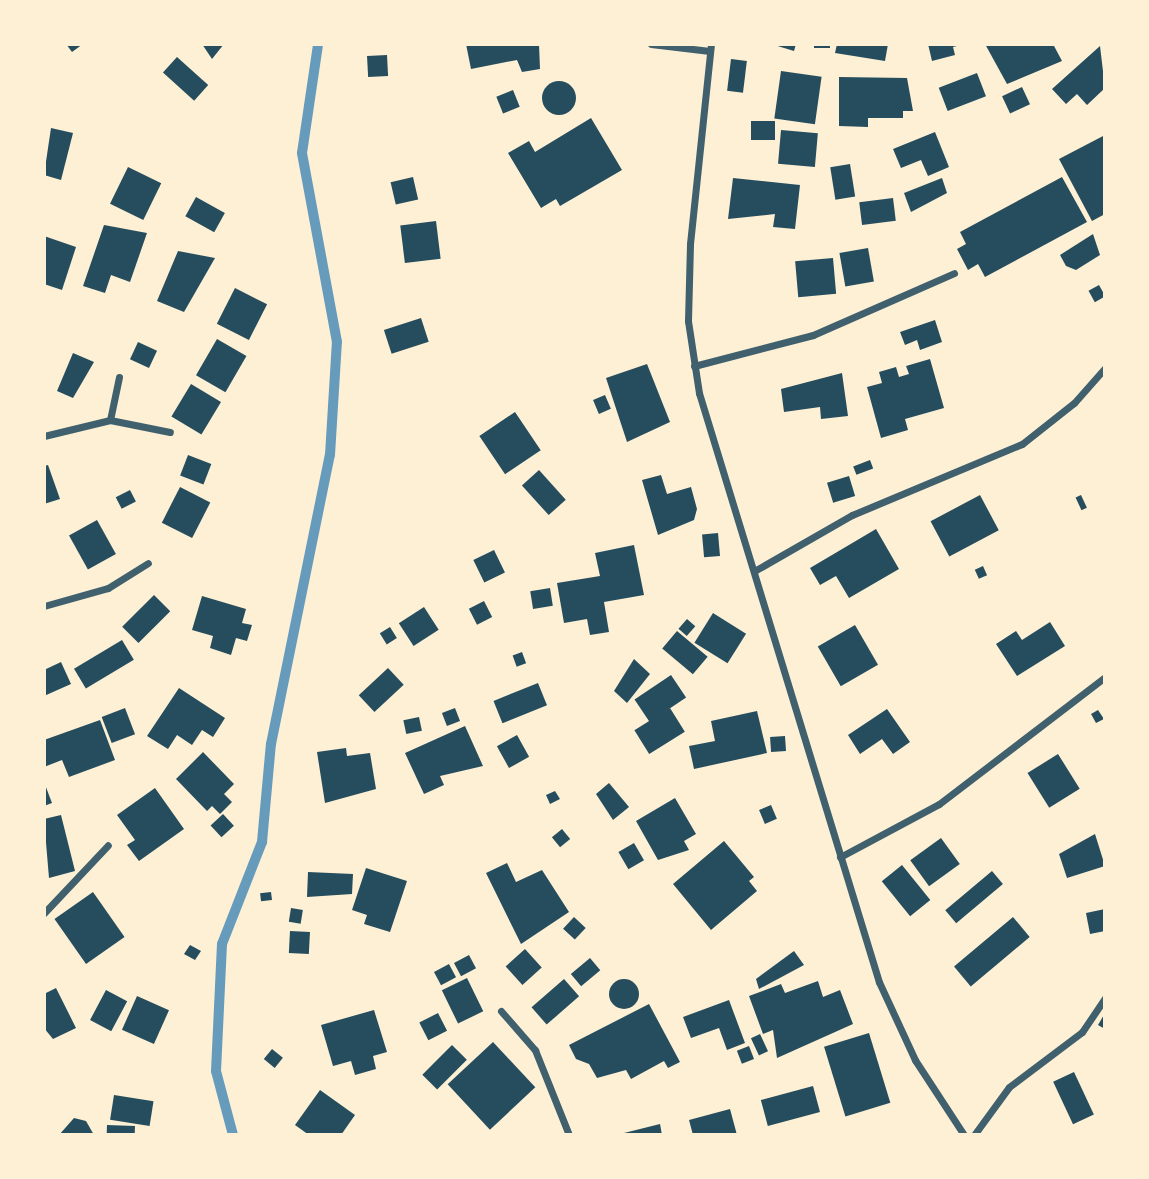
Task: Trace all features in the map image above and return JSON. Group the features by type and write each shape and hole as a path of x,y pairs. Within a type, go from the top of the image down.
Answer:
{"street":[{"path":"651,44 710,47 690,244 688,321 694,366 879,982 915,1060 964,1135"},
{"path":"694,366 813,335 954,272"},
{"path":"756,570 852,514 1022,444 1074,403 1105,368"},
{"path":"110,420 119,377"},
{"path":"44,436 110,420 170,432"},
{"path":"44,606 108,588 148,562"},
{"path":"840,857 939,804 1105,677"},
{"path":"44,913 108,845"},
{"path":"974,1135 1009,1087 1082,1032 1105,998"},
{"path":"501,1011 535,1051 569,1135"}],"building":[{"path":"66,44 83,44 72,52"},
{"path":"202,44 224,44 212,59"},
{"path":"466,44 539,44 540,69 522,72 517,60 471,69"},
{"path":"771,44 796,44 794,51"},
{"path":"814,44 830,44 830,48 814,48"},
{"path":"837,44 888,44 885,61 835,53"},
{"path":"928,44 961,45 953,47 955,55 932,61"},
{"path":"985,44 1053,44 1062,61 1007,84"},
{"path":"1100,46 1105,88 1087,105 1077,94 1066,104 1052,89"},
{"path":"387,55 388,76 368,77 367,56"},
{"path":"177,57 208,85 194,101 163,73"},
{"path":"731,59 747,61 743,93 727,91"},
{"path":"781,71 822,77 815,124 774,119"},
{"path":"977,73 986,96 948,111 939,88"},
{"path":"839,77 907,78 913,111 903,111 903,118 868,118 868,127 839,126"},
{"path":"559,81 571,86 576,98 571,110 559,115 547,110 542,98 547,86"},
{"path":"1022,87 1030,104 1010,114 1002,96"},
{"path":"513,90 520,107 503,113 496,97"},
{"path":"591,118 622,170 560,206 556,199 541,208 508,153 529,141 535,152"},
{"path":"751,121 775,121 775,140 751,140"},
{"path":"51,128 73,133 61,180 44,175"},
{"path":"781,130 818,133 815,167 778,164"},
{"path":"935,132 949,167 928,176 921,160 901,168 893,149"},
{"path":"1105,135 1105,214 1092,221 1059,159"},
{"path":"850,164 855,197 835,200 830,167"},
{"path":"128,167 161,183 143,220 110,204"},
{"path":"413,177 418,199 396,205 391,182"},
{"path":"1062,177 1087,222 985,277 978,264 968,270 957,249 966,244 960,232"},
{"path":"733,178 800,185 795,229 773,227 775,214 728,219"},
{"path":"942,178 947,193 911,212 904,193"},
{"path":"196,197 225,213 214,232 185,216"},
{"path":"893,198 896,221 862,225 859,202"},
{"path":"436,221 441,259 405,263 400,225"},
{"path":"104,225 147,233 130,282 111,275 105,293 83,286"},
{"path":"1093,234 1100,255 1076,270 1066,266 1060,255"},
{"path":"44,236 76,247 62,290 44,284"},
{"path":"868,248 874,281 845,287 839,253"},
{"path":"178,251 215,258 184,312 157,301"},
{"path":"833,258 836,294 798,297 795,261"},
{"path":"1099,285 1105,297 1095,302 1089,291"},
{"path":"235,288 267,304 249,340 217,324"},
{"path":"421,318 429,342 392,354 384,330"},
{"path":"935,320 942,342 920,350 917,340 905,345 900,332"},
{"path":"217,339 246,356 225,392 196,375"},
{"path":"138,342 157,351 149,368 130,359"},
{"path":"73,353 94,362 73,398 57,391"},
{"path":"930,359 944,408 905,419 908,430 881,438 867,387 882,383 879,372 896,367 899,377 909,374 906,366"},
{"path":"647,364 670,422 627,442 606,378"},
{"path":"842,373 848,416 821,419 820,407 784,412 781,389"},
{"path":"191,384 221,402 201,435 171,417"},
{"path":"605,395 611,409 599,414 593,400"},
{"path":"515,412 541,450 505,474 479,436"},
{"path":"188,455 211,464 203,484 180,476"},
{"path":"870,460 873,468 856,475 853,466"},
{"path":"48,465 60,499 44,504 44,466"},
{"path":"539,470 566,500 549,515 522,485"},
{"path":"661,475 667,494 691,487 697,509 694,520 658,535 642,480"},
{"path":"849,476 855,496 833,503 827,483"},
{"path":"180,487 210,502 192,538 162,523"},
{"path":"130,490 136,502 122,509 116,497"},
{"path":"980,495 999,530 949,557 931,521"},
{"path":"1081,495 1087,508 1081,510 1076,498"},
{"path":"97,520 116,554 88,570 69,536"},
{"path":"876,529 899,569 849,598 836,576 820,585 810,568"},
{"path":"718,533 720,556 704,557 702,534"},
{"path":"634,545 644,595 604,602 609,632 590,635 587,619 564,623 557,583 600,576 595,553"},
{"path":"494,550 505,572 484,583 473,560"},
{"path":"983,566 987,575 979,579 975,570"},
{"path":"550,588 553,606 533,609 530,591"},
{"path":"154,595 170,611 138,643 122,627"},
{"path":"202,596 246,609 242,623 252,625 247,641 236,638 231,655 210,648 213,636 192,630"},
{"path":"484,601 492,617 477,625 469,609"},
{"path":"424,607 439,630 414,646 399,623"},
{"path":"713,613 746,634 728,663 694,643"},
{"path":"687,619 695,626 687,636 678,629"},
{"path":"1050,622 1065,646 1017,676 996,644 1016,631 1022,640"},
{"path":"855,625 878,665 841,686 818,646"},
{"path":"390,627 397,638 387,644 380,633"},
{"path":"677,631 708,657 693,674 662,649"},
{"path":"122,640 134,660 86,689 74,669"},
{"path":"522,652 526,663 517,667 513,655"},
{"path":"634,659 650,674 627,703 614,691"},
{"path":"61,662 71,684 44,696 44,670"},
{"path":"388,668 404,685 374,712 359,695"},
{"path":"671,675 686,697 650,722 635,700"},
{"path":"538,683 547,705 502,723 493,701"},
{"path":"179,688 225,718 213,737 202,730 192,745 177,735 168,749 147,736"},
{"path":"125,708 135,734 112,743 102,717"},
{"path":"455,708 460,721 447,726 442,713"},
{"path":"670,708 685,732 649,754 634,730"},
{"path":"887,709 910,742 893,754 882,739 860,754 848,735"},
{"path":"1098,710 1104,719 1096,723 1091,714"},
{"path":"757,711 767,753 694,769 689,746 715,741 711,721"},
{"path":"419,717 422,731 406,734 403,720"},
{"path":"100,720 115,760 69,777 62,760 44,767 44,740"},
{"path":"465,726 483,766 440,776 444,785 424,794 405,753"},
{"path":"517,735 529,757 509,768 497,746"},
{"path":"785,736 786,751 771,752 770,737"},
{"path":"346,748 347,756 370,753 376,789 325,803 317,752"},
{"path":"203,752 234,784 224,794 232,802 220,814 212,806 207,811 176,779"},
{"path":"1058,754 1080,789 1049,808 1027,773"},
{"path":"44,782 52,803 44,806"},
{"path":"609,783 629,807 613,820 596,794"},
{"path":"155,788 184,829 139,861 127,845 135,840 117,815"},
{"path":"555,791 560,799 550,804 546,795"},
{"path":"675,798 696,834 684,841 689,850 658,860 636,821"},
{"path":"771,805 777,819 765,824 759,810"},
{"path":"223,814 234,826 221,837 211,826"},
{"path":"61,815 75,871 49,878 44,819"},
{"path":"562,829 570,839 560,847 552,837"},
{"path":"1095,834 1105,866 1067,878 1059,854"},
{"path":"941,838 960,864 929,886 910,860"},
{"path":"724,841 754,877 749,881 757,891 711,930 673,884"},
{"path":"634,843 644,860 628,869 618,852"},
{"path":"507,863 516,882 542,870 569,912 521,944 486,873"},
{"path":"902,865 930,900 910,916 882,881"},
{"path":"366,868 407,881 390,932 364,924 367,915 352,910"},
{"path":"992,871 1003,884 956,923 945,910"},
{"path":"308,872 353,874 352,894 307,897"},
{"path":"93,892 125,937 86,964 54,919"},
{"path":"271,892 272,900 261,901 260,893"},
{"path":"291,908 303,910 301,924 289,922"},
{"path":"1105,909 1105,931 1090,934 1086,913"},
{"path":"574,917 586,928 575,940 563,929"},
{"path":"1013,917 1030,937 971,986 954,966"},
{"path":"290,931 310,932 309,954 289,953"},
{"path":"190,945 201,951 195,960 184,954"},
{"path":"525,949 542,968 522,985 506,966"},
{"path":"794,951 804,965 759,989 756,979"},
{"path":"469,955 476,968 461,976 454,963"},
{"path":"590,958 600,970 581,986 571,974"},
{"path":"449,964 456,977 441,985 434,972"},
{"path":"467,978 483,1011 458,1024 442,990"},
{"path":"564,979 579,996 547,1025 532,1007"},
{"path":"624,979 635,983 639,994 635,1005 624,1009 613,1005 609,994 613,983"},
{"path":"818,981 823,997 840,990 853,1024 777,1058 773,1030 763,1034 749,996 781,984 785,993"},
{"path":"56,988 76,1028 53,1039 44,1028 44,994"},
{"path":"106,990 127,1001 111,1031 90,1020"},
{"path":"137,996 169,1010 154,1044 122,1030"},
{"path":"729,1000 745,1043 727,1050 719,1028 691,1038 683,1017"},
{"path":"649,1004 680,1062 668,1068 664,1061 631,1079 626,1070 597,1078 589,1064 576,1059 569,1045"},
{"path":"374,1010 387,1052 373,1056 376,1069 355,1075 351,1061 333,1066 321,1025"},
{"path":"438,1013 447,1031 428,1040 419,1023"},
{"path":"1105,1013 1105,1029 1098,1025"},
{"path":"869,1033 890,1103 845,1117 824,1047"},
{"path":"760,1034 768,1051 759,1055 751,1038"},
{"path":"493,1042 535,1087 490,1130 448,1084"},
{"path":"452,1045 467,1060 437,1090 422,1075"},
{"path":"749,1046 754,1059 742,1064 737,1051"},
{"path":"272,1049 283,1058 275,1068 264,1059"},
{"path":"1074,1072 1094,1115 1073,1124 1053,1082"},
{"path":"813,1086 820,1112 768,1126 761,1100"},
{"path":"320,1090 355,1115 341,1135 309,1135 295,1125"},
{"path":"114,1095 154,1101 150,1126 110,1120"},
{"path":"730,1109 737,1135 693,1135 689,1120"},
{"path":"74,1118 86,1121 94,1135 59,1135"},
{"path":"660,1124 662,1135 620,1135 620,1134"},
{"path":"107,1125 135,1126 135,1135 107,1135"}],"waterway":[{"path":"233,1135 216,1071 222,944 262,842 271,744 330,455 337,342 302,153 318,44"}]}
